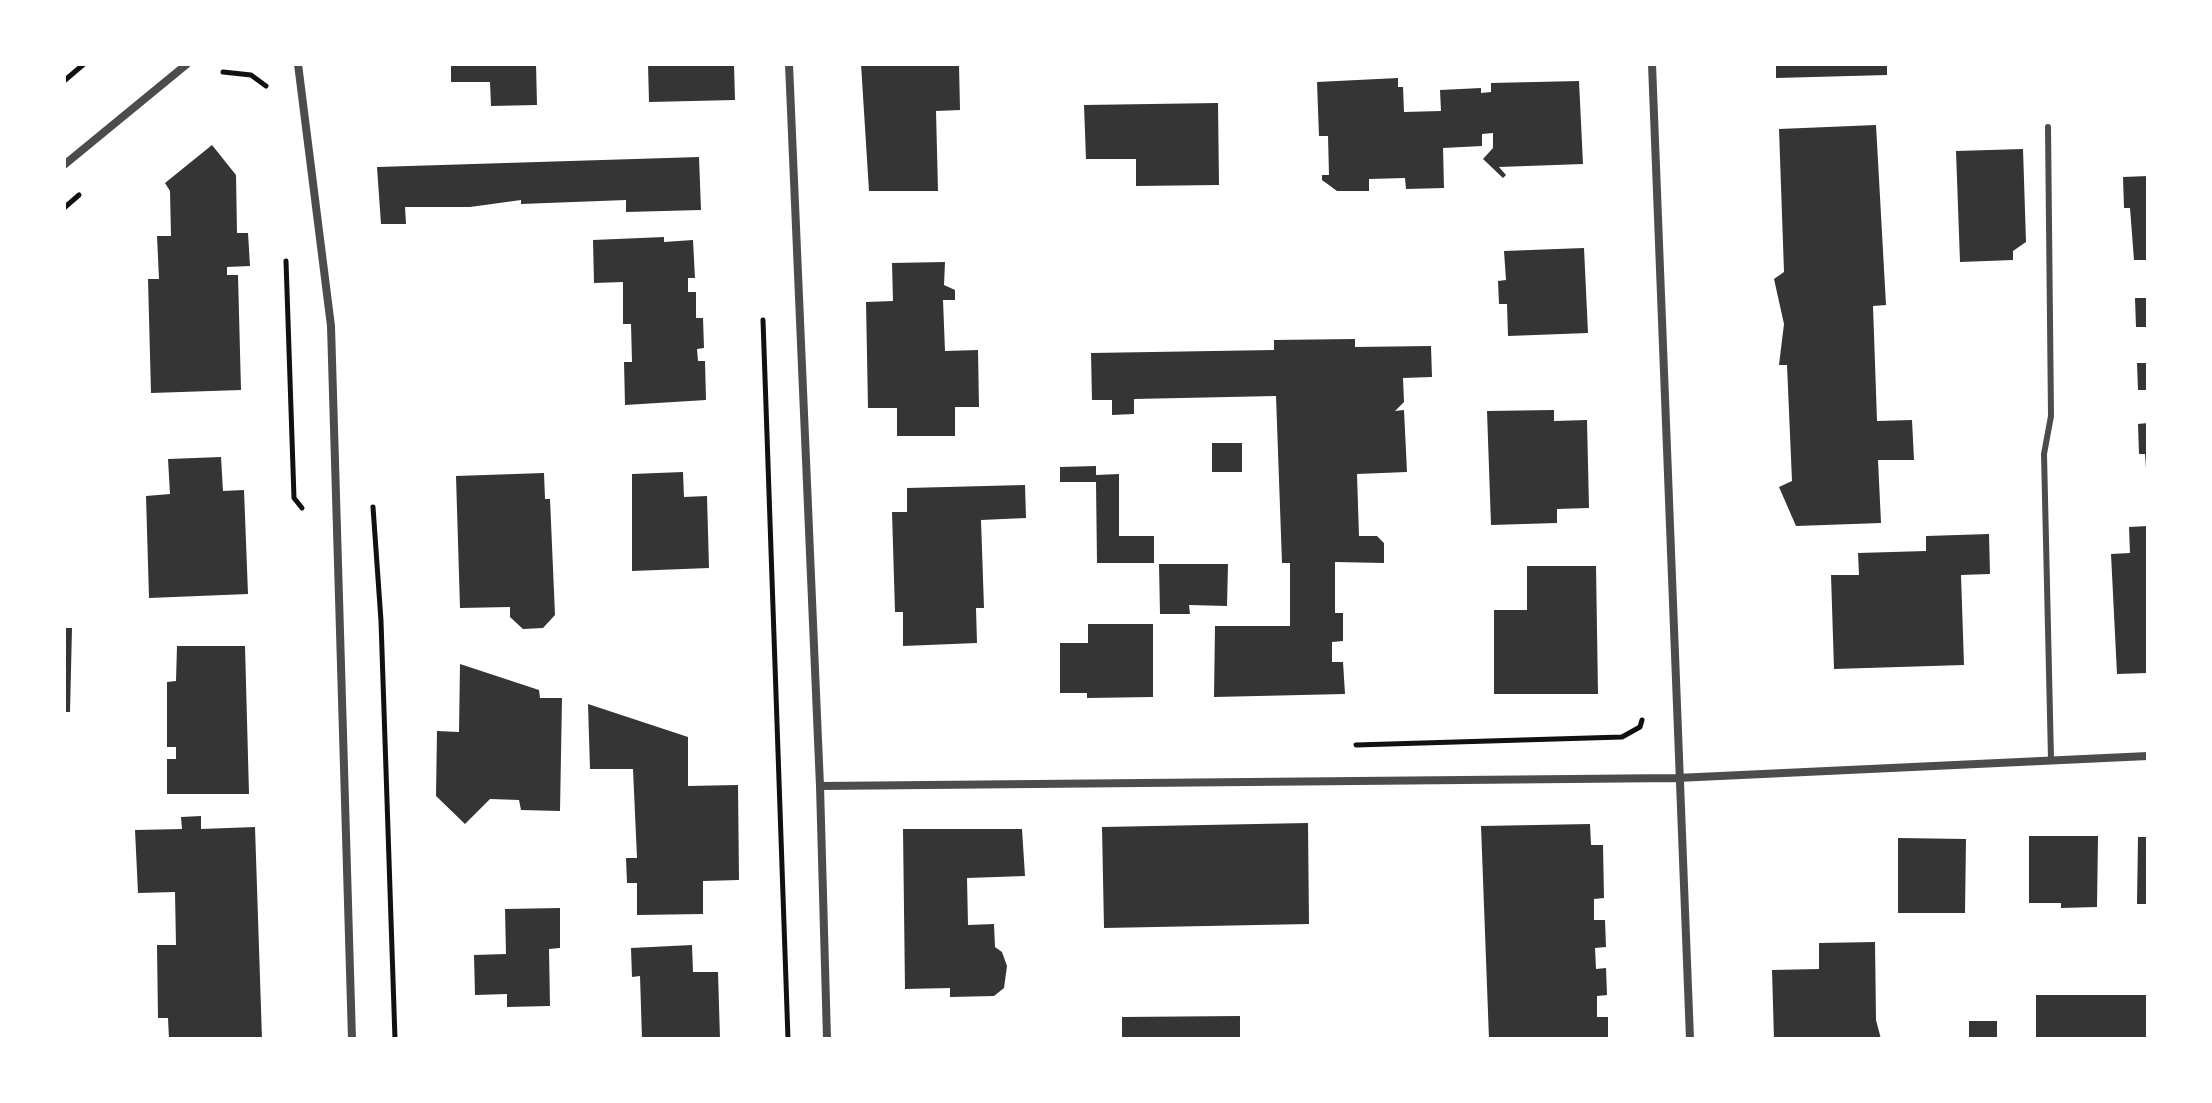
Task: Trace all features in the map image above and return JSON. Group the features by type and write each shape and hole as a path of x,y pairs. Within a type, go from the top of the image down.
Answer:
{"street":[{"path":"64,165 187,64"},
{"path":"298,64 331,326 352,1039"},
{"path":"789,64 820,786 827,1039"},
{"path":"1652,64 1677,778 1690,1039"},
{"path":"820,786 1677,778 2148,756"}],"lane":[{"path":"2048,127 2051,416 2044,454 2051,759"}],"path":[{"path":"64,81 84,64"},
{"path":"223,72 251,75 269,88"},
{"path":"286,247 294,498 302,508 303,523"},
{"path":"763,314 788,1039"},
{"path":"1342,745 1622,737 1640,727 1646,708"}],"building":[{"path":"451,64 536,64 537,105 491,106 490,82 451,82"},
{"path":"648,64 734,64 735,100 649,102"},
{"path":"861,64 959,64 960,110 936,111 938,191 869,191"},
{"path":"1776,64 1887,64 1887,75 1776,78"},
{"path":"1398,78 1398,87 1403,87 1404,112 1441,111 1440,90 1481,88 1481,93 1491,92 1491,83 1579,81 1583,164 1499,167 1506,175 1503,178 1483,159 1493,148 1493,133 1482,134 1482,146 1443,148 1444,188 1406,189 1405,178 1369,179 1369,191 1337,191 1322,180 1322,175 1329,175 1328,136 1319,136 1317,82"},
{"path":"1218,103 1219,185 1136,186 1136,159 1086,159 1084,105"},
{"path":"1876,125 1886,305 1873,306 1877,421 1912,420 1914,460 1878,460 1881,523 1796,526 1779,487 1792,481 1787,365 1779,365 1784,324 1774,279 1784,272 1779,129"},
{"path":"212,145 236,175 237,233 248,233 250,266 227,267 227,275 238,275 241,390 151,393 148,279 159,279 157,236 171,236 170,191 165,183"},
{"path":"2023,149 2026,242 2013,251 2013,260 1960,262 1956,151"},
{"path":"699,157 701,210 626,212 626,200 521,204 521,200 470,207 405,207 406,224 381,224 377,167"},
{"path":"2148,176 2148,260 2134,260 2130,208 2124,208 2123,177"},
{"path":"664,237 664,242 693,240 695,278 688,278 688,292 696,292 696,318 703,318 704,348 697,349 698,361 705,361 706,400 625,405 624,362 632,362 631,324 623,324 623,282 594,283 593,240"},
{"path":"1584,248 1588,333 1508,336 1507,304 1499,304 1498,281 1506,280 1504,251"},
{"path":"945,262 944,285 955,290 955,300 943,300 945,351 978,350 979,407 955,407 955,436 897,436 897,408 868,408 866,302 893,301 892,263"},
{"path":"2135,298 2148,298 2148,327 2136,327"},
{"path":"1355,339 1355,347 1431,346 1432,377 1403,378 1404,402 1395,411 1404,410 1407,472 1357,474 1359,536 1377,536 1384,543 1384,563 1335,562 1335,613 1343,613 1343,641 1332,642 1332,662 1343,662 1345,694 1214,697 1215,626 1290,626 1290,563 1282,563 1276,396 1134,399 1134,414 1112,415 1112,400 1092,400 1091,353 1274,350 1274,340"},
{"path":"2137,363 2148,363 2148,390 2138,390"},
{"path":"1554,410 1554,421 1587,420 1589,508 1557,509 1557,523 1491,525 1487,411"},
{"path":"2148,423 2146,468 2145,454 2139,454 2138,424"},
{"path":"1212,443 1242,443 1242,472 1212,472"},
{"path":"221,457 223,491 244,490 248,594 149,598 146,496 170,494 168,459"},
{"path":"1096,466 1096,475 1119,474 1119,536 1154,536 1154,563 1097,563 1096,482 1060,482 1060,467"},
{"path":"683,472 684,497 707,496 709,568 632,571 632,474"},
{"path":"544,473 545,499 550,499 555,615 543,628 523,629 510,617 510,607 460,608 456,476"},
{"path":"1025,485 1026,518 981,520 984,608 976,608 977,643 903,646 903,612 895,612 892,512 907,512 907,488"},
{"path":"2148,526 2148,673 2117,674 2111,554 2130,553 2129,527"},
{"path":"1989,534 1990,574 1961,575 1964,665 1834,669 1831,575 1859,575 1858,553 1926,551 1926,536"},
{"path":"1159,564 1228,564 1227,606 1189,605 1190,614 1160,614"},
{"path":"1527,566 1596,566 1598,694 1494,694 1494,610 1527,610"},
{"path":"1088,624 1153,624 1153,697 1087,698 1087,693 1060,693 1060,643 1088,643"},
{"path":"64,628 72,628 70,712 64,712"},
{"path":"177,646 245,646 249,794 167,794 167,759 176,759 176,747 167,747 167,682 176,681"},
{"path":"460,664 539,690 540,698 562,698 560,811 521,810 519,800 490,799 465,824 436,796 437,731 459,732"},
{"path":"588,704 688,737 688,786 738,785 739,880 703,881 703,914 637,915 637,883 627,883 626,858 637,858 633,769 590,769"},
{"path":"201,816 201,829 255,827 262,1039 169,1039 168,1018 158,1018 157,945 176,945 175,892 138,893 135,830 182,829 181,817"},
{"path":"1308,823 1309,924 1104,928 1102,827"},
{"path":"1590,824 1591,845 1603,845 1604,898 1594,899 1594,920 1605,920 1606,947 1595,948 1596,969 1606,968 1607,995 1597,996 1597,1017 1608,1017 1608,1039 1489,1039 1481,826"},
{"path":"903,829 1022,829 1025,876 967,878 968,925 994,924 995,947 1002,952 1007,966 1004,988 994,996 950,997 950,988 905,989"},
{"path":"2029,836 2098,836 2097,907 2061,908 2061,903 2029,903"},
{"path":"2138,837 2148,837 2148,904 2137,904"},
{"path":"1898,838 1966,839 1965,913 1898,913"},
{"path":"560,908 560,948 549,949 550,1006 507,1007 507,994 475,995 474,955 506,954 505,909"},
{"path":"1875,942 1876,1020 1881,1039 1774,1039 1772,970 1819,969 1819,943"},
{"path":"692,945 693,972 718,972 720,1039 642,1039 640,976 632,977 631,948"},
{"path":"2036,995 2148,995 2148,1039 2036,1039"},
{"path":"1240,1016 1240,1039 1122,1039 1122,1017"},
{"path":"1969,1021 1997,1021 1997,1039 1969,1039"}]}
